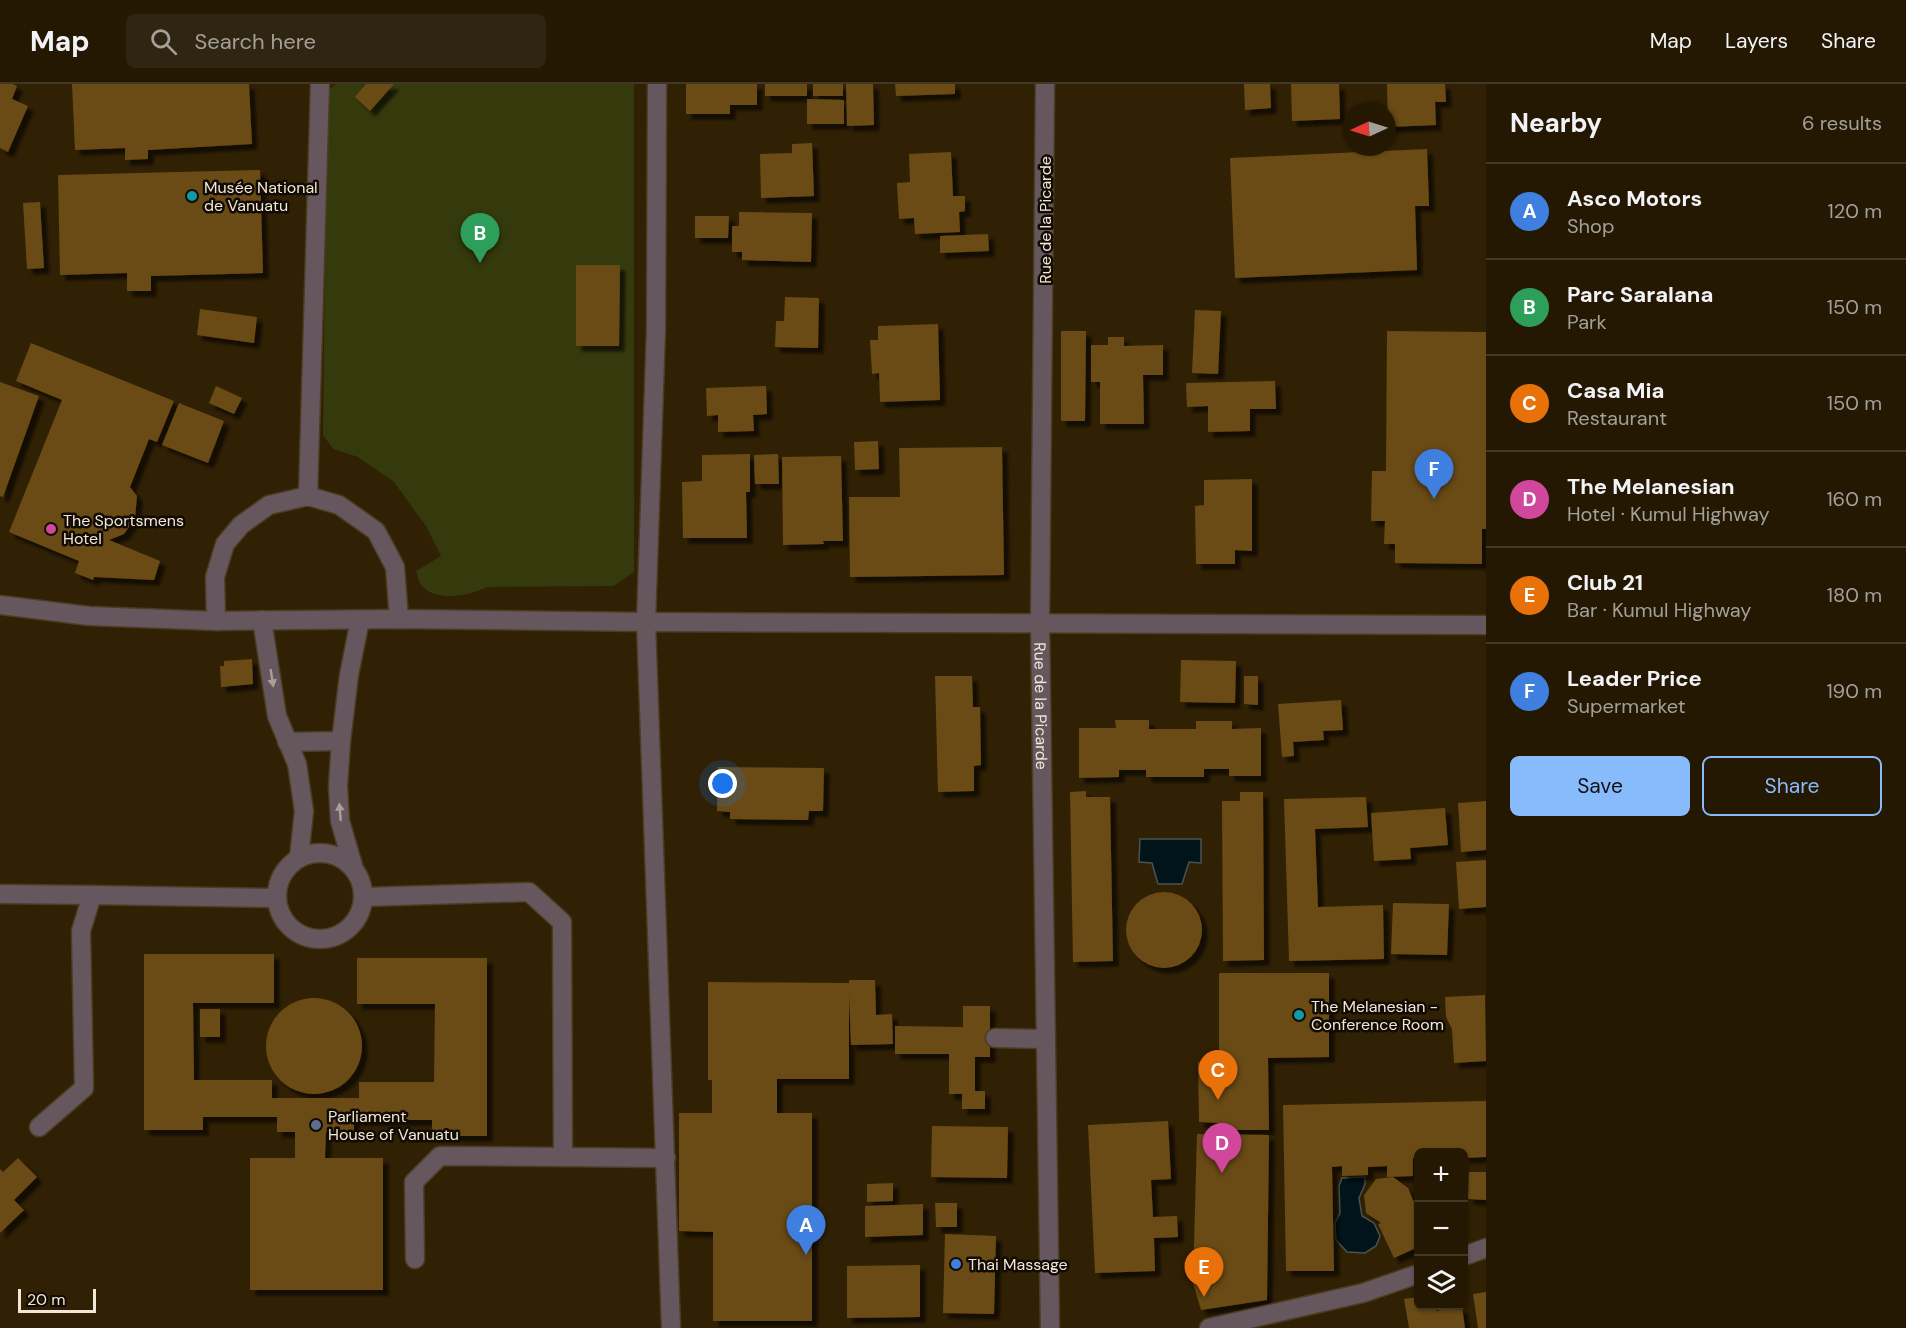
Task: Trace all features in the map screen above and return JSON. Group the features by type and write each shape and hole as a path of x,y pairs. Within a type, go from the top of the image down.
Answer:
{"street":[{"path":"308,496 320,84"},
{"path":"657,84 656,329 646,622 671,1328"},
{"name":"Rue de la Picarde","path":"1045,84 1040,622 1050,1328"},
{"path":"216,621 215,577 225,544 241,525 269,505 308,496 339,505 376,531 395,567 399,619"},
{"path":"0,604 90,616 216,621 399,619 1486,625"},
{"path":"262,620 277,716 297,764 304,812 299,857"},
{"path":"354,869 336,855 315,853 299,857 287,867 277,890 277,904 283,918 296,933 314,939 330,939 342,934 354,924 363,905 362,882 354,869 340,821 338,786 349,675 360,620"},
{"path":"287,742 341,741"},
{"path":"364,897 529,892 562,922 563,1157"},
{"path":"0,894 277,898"},
{"path":"39,1127 84,1088 81,931 92,895"},
{"path":"995,1038 1046,1039"},
{"path":"415,1259 414,1182 441,1156 666,1158"},
{"path":"1468,1255 1486,1248"},
{"path":"1209,1328 1364,1293 1414,1276"}],"green space":[{"path":"336,84 634,84 634,572 614,586 487,587 455,596 430,592 421,584 416,571 441,556 426,526 394,482 358,457 333,449 323,435 327,91"}],"shaded area":[{"path":"1140,839 1201,839 1201,863 1189,862 1182,884 1158,884 1152,863 1139,862"},
{"path":"1365,1177 1365,1184 1359,1198 1362,1216 1374,1223 1380,1236 1376,1246 1365,1253 1347,1252 1336,1240 1335,1223 1340,1213 1339,1186 1342,1178"}],"building":[{"path":"0,84 17,86 12,99 28,106 8,152 0,148"},
{"path":"72,84 249,84 252,144 148,150 148,159 125,160 125,148 75,150"},
{"path":"366,84 394,84 370,111 355,97"},
{"path":"686,84 757,84 757,105 730,105 730,114 686,114"},
{"path":"765,84 807,84 807,96 765,96"},
{"path":"813,84 843,84 843,96 813,96"},
{"path":"846,84 873,84 874,125 847,126"},
{"path":"895,84 955,84 955,94 896,96"},
{"path":"1244,84 1270,84 1271,108 1245,110"},
{"path":"1291,84 1339,84 1340,119 1292,121"},
{"path":"1387,84 1445,84 1446,102 1435,102 1436,125 1396,127 1396,102 1387,102"},
{"path":"807,99 844,100 844,124 807,124"},
{"path":"812,143 814,196 761,198 760,154 792,153 792,144"},
{"path":"1427,149 1429,206 1415,206 1417,270 1235,278 1230,158 1342,153 1342,156 1396,156 1396,150"},
{"path":"951,152 953,196 965,196 965,211 959,212 960,232 915,234 914,218 899,219 897,183 910,182 909,154"},
{"path":"260,170 263,273 151,276 151,291 127,291 127,273 60,275 58,175"},
{"path":"40,202 44,268 27,269 23,203"},
{"path":"739,212 812,213 811,262 742,260 742,252 732,252 732,226 739,226"},
{"path":"695,216 729,216 728,238 695,238"},
{"path":"988,234 989,251 940,253 940,236"},
{"path":"576,265 620,265 619,346 576,346"},
{"path":"785,297 819,298 818,348 775,347 776,321 784,321"},
{"path":"200,309 257,317 254,343 197,335"},
{"path":"1195,310 1221,311 1218,374 1192,373"},
{"path":"938,324 940,400 880,402 879,373 872,374 870,340 878,340 878,326"},
{"path":"1061,331 1086,331 1085,421 1061,421"},
{"path":"1387,331 1486,332 1486,529 1482,529 1482,564 1395,563 1395,544 1384,544 1385,521 1371,521 1372,471 1386,471"},
{"path":"1108,337 1124,337 1124,346 1163,345 1163,375 1143,375 1144,424 1100,424 1100,382 1091,382 1091,345 1108,345"},
{"path":"31,343 174,401 157,442 149,439 130,487 137,496 135,518 124,534 109,540 160,561 154,580 94,577 93,580 75,573 79,561 9,532 62,400 16,381"},
{"path":"1275,381 1276,409 1250,409 1250,431 1208,432 1208,406 1187,407 1186,383"},
{"path":"0,382 39,396 3,497 0,496"},
{"path":"216,386 242,398 234,414 209,403"},
{"path":"766,386 767,414 753,415 754,431 718,432 718,415 707,416 706,388"},
{"path":"179,403 224,421 208,463 162,445"},
{"path":"878,441 879,469 855,470 854,442"},
{"path":"1002,447 1004,575 850,577 849,497 900,497 899,448"},
{"path":"750,454 750,492 746,492 747,538 683,538 682,482 702,481 702,455"},
{"path":"778,454 779,484 755,484 754,455"},
{"path":"841,456 843,541 783,545 782,457"},
{"path":"1252,479 1252,551 1235,550 1235,564 1196,564 1195,506 1204,505 1204,480"},
{"path":"252,659 253,684 221,687 220,666 224,666 224,661"},
{"path":"1181,660 1236,661 1235,703 1180,702"},
{"path":"935,676 972,676 973,707 980,707 981,765 974,766 974,791 938,792"},
{"path":"1244,676 1258,676 1258,705 1244,704"},
{"path":"1341,700 1343,730 1323,731 1324,740 1293,742 1294,756 1282,757 1278,704"},
{"path":"1115,720 1149,720 1149,729 1196,729 1196,721 1232,721 1232,729 1261,728 1261,776 1229,776 1229,769 1204,769 1204,777 1146,777 1146,770 1119,770 1119,777 1079,778 1079,728 1116,728"},
{"path":"718,767 824,768 823,811 809,811 808,820 730,819 730,812 717,811"},
{"path":"1086,791 1086,797 1110,797 1113,961 1073,962 1070,792"},
{"path":"1240,792 1263,792 1264,960 1223,961 1222,801 1240,801"},
{"path":"1366,797 1368,827 1315,829 1318,907 1383,905 1384,959 1289,961 1284,799"},
{"path":"1486,801 1486,850 1461,852 1458,803"},
{"path":"1445,808 1448,845 1410,848 1411,859 1374,861 1371,813"},
{"path":"1486,860 1486,907 1459,909 1456,862"},
{"path":"1164,892 1178,895 1191,903 1199,916 1202,930 1199,944 1191,957 1178,965 1164,968 1150,965 1137,957 1129,944 1126,930 1129,916 1137,903 1150,895"},
{"path":"1393,903 1449,904 1447,955 1391,954"},
{"name":"Parliament House of Vanuatu","path":"144,954 274,954 274,1003 193,1003 194,1080 272,1080 272,1098 359,1098 359,1082 434,1082 435,1004 357,1004 357,958 487,958 487,1136 432,1136 432,1120 354,1120 354,1132 326,1132 325,1158 383,1158 383,1290 250,1290 250,1158 295,1158 295,1132 277,1132 277,1117 203,1117 203,1130 144,1130"},
{"path":"1219,973 1329,973 1329,1057 1268,1058 1269,1130 1219,1130 1219,1123 1199,1122 1198,1062 1219,1062"},
{"path":"849,980 875,980 876,1015 892,1014 893,1044 851,1045 849,994 849,1079 777,1079 777,1113 812,1113 812,1321 713,1321 713,1232 679,1231 679,1113 712,1113 712,1080 708,1080 708,982 849,983"},
{"path":"1485,995 1486,1061 1454,1063 1452,1029 1446,1017 1445,997"},
{"path":"314,998 332,1001 348,1012 359,1028 362,1046 359,1064 348,1080 332,1091 314,1094 296,1091 280,1080 269,1064 266,1046 269,1028 280,1012 296,1001"},
{"path":"963,1006 990,1006 990,1057 975,1057 975,1091 985,1091 985,1109 962,1109 962,1094 949,1094 949,1054 895,1054 895,1026 963,1027"},
{"path":"200,1009 220,1009 220,1037 200,1037"},
{"path":"1486,1101 1486,1157 1468,1158 1468,1148 1414,1148 1413,1176 1387,1177 1387,1166 1368,1167 1368,1175 1342,1176 1342,1166 1332,1167 1334,1271 1286,1271 1283,1105"},
{"path":"1168,1121 1171,1179 1151,1180 1153,1217 1177,1216 1178,1237 1154,1238 1155,1271 1095,1273 1088,1125"},
{"path":"932,1126 1008,1127 1007,1178 931,1177"},
{"path":"1197,1134 1269,1135 1267,1300 1201,1310 1193,1283"},
{"path":"18,1158 37,1177 14,1200 24,1210 0,1233 0,1169 3,1172"},
{"path":"1469,1172 1486,1172 1486,1200 1468,1199"},
{"path":"1393,1177 1408,1188 1414,1202 1414,1249 1394,1258 1378,1224 1381,1223 1366,1213 1364,1195 1376,1179"},
{"path":"893,1183 893,1201 867,1202 867,1184"},
{"path":"935,1203 957,1203 957,1227 936,1227"},
{"path":"923,1204 923,1235 865,1237 865,1206"},
{"path":"945,1234 996,1236 994,1314 943,1313"},
{"path":"920,1265 920,1317 847,1318 847,1266"},
{"path":"1486,1292 1486,1328 1478,1328 1473,1294"},
{"path":"1414,1298 1414,1310 1462,1310 1465,1328 1409,1328 1404,1299"}],"place":[{"name":"Musée National de Vanuatu","path":"192,196"},
{"name":"Parc Saralana","path":"480,263"},
{"name":"Leader Price","path":"1434,499"},
{"name":"The Sportsmens Hotel","path":"51,529"},
{"name":"The Melanesian - Conference Room","path":"1299,1015"},
{"name":"Casa Mia","path":"1218,1100"},
{"name":"Parliament House of Vanuatu","path":"316,1125"},
{"name":"The Melanesian","path":"1222,1173"},
{"name":"Asco Motors","path":"806,1255"},
{"name":"Thai Massage","path":"956,1264"},
{"name":"Club 21","path":"1204,1297"}]}
